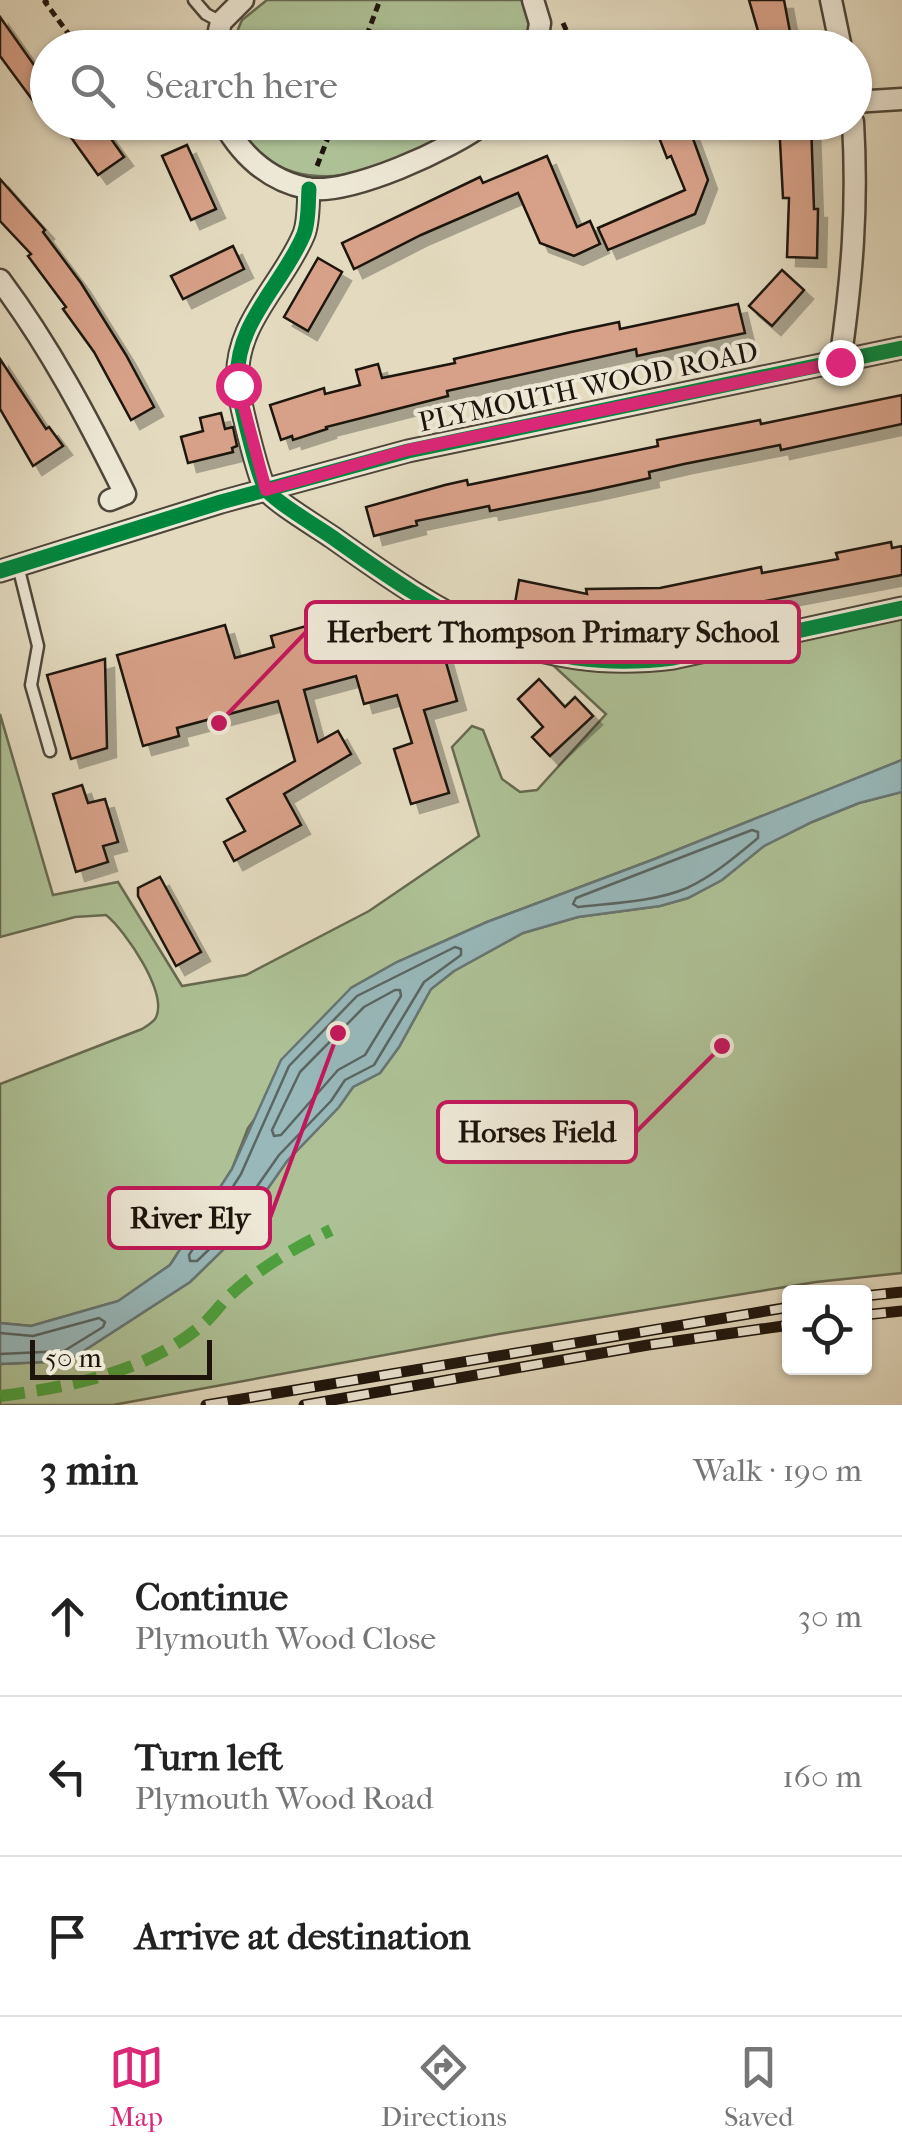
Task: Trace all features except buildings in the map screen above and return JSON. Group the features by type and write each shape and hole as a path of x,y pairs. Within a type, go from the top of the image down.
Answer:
{"street":[{"path":"219,30 221,22 243,0"},
{"path":"533,0 539,30"},
{"path":"831,0 837,30"},
{"path":"872,101 902,99"},
{"path":"233,140 258,166 308,189 342,186 412,164 459,140"},
{"path":"840,362 858,194 855,140"},
{"path":"308,189 304,233 246,330 238,359 238,385 266,490 391,579 484,632 541,654 594,661 673,658 902,608"},
{"path":"0,280 29,318 86,414 126,494 110,500"},
{"name":"PLYMOUTH WOOD ROAD","path":"9,568 408,450 902,348"}],"lane":[{"path":"194,0 206,14 221,22"},
{"path":"9,568 38,646 31,686 50,751"}],"path":[{"path":"48,0 45,2 66,30"},
{"path":"369,30 380,0"},
{"path":"308,189 327,140"}],"green space":[{"path":"267,0 526,0 530,30 238,30 242,20"},
{"path":"249,140 443,140 402,159 346,175 318,176 292,171 266,159"},
{"path":"902,608 902,760 487,922 397,962 351,988 248,1128 232,1169 170,1265 119,1301 31,1326 0,1323 0,1084 142,1029 155,1019 158,1008 143,964 106,915 75,917 0,937 0,714 53,895 118,882 182,986 246,975 369,911 479,836 452,747 472,726 483,730 502,779 520,792 537,790 606,714 541,654 638,663"},
{"path":"902,792 902,1273 782,1285 113,1405 0,1405 0,1364 68,1361 190,1282 229,1244 287,1161 353,1087 380,1073 431,989 454,971 523,933 578,917 660,906 688,898 722,880 764,846 859,803"}],"water":[{"path":"902,760 902,792 859,803 812,822 764,846 722,880 688,898 660,906 578,917 523,933 454,971 431,989 380,1073 353,1087 287,1161 229,1244 190,1282 68,1361 0,1364 0,1323 31,1326 118,1301 170,1265 232,1169 281,1060 351,988 397,962 487,922"}],"railway":[{"path":"872,1295 902,1292"},
{"path":"206,1405 782,1308"},
{"path":"872,1314 902,1311"},
{"path":"304,1405 648,1345 782,1326"}],"marked path":[{"path":"0,1396 107,1375 157,1355 202,1325 228,1297 264,1268 331,1230"}],"cycle path":[{"path":"309,189 304,234 251,324 238,363 239,393 258,469 265,488 285,506 451,615 491,634 575,658 673,658 902,608"},
{"path":"0,571 221,502 408,451 902,348"}],"place":[{"name":"Herbert Thompson Primary School","path":"219,723"},
{"name":"River Ely","path":"338,1033"},
{"name":"Horses Field","path":"722,1046"}],"route":[{"path":"238,385 266,490 408,450 840,362"}]}
